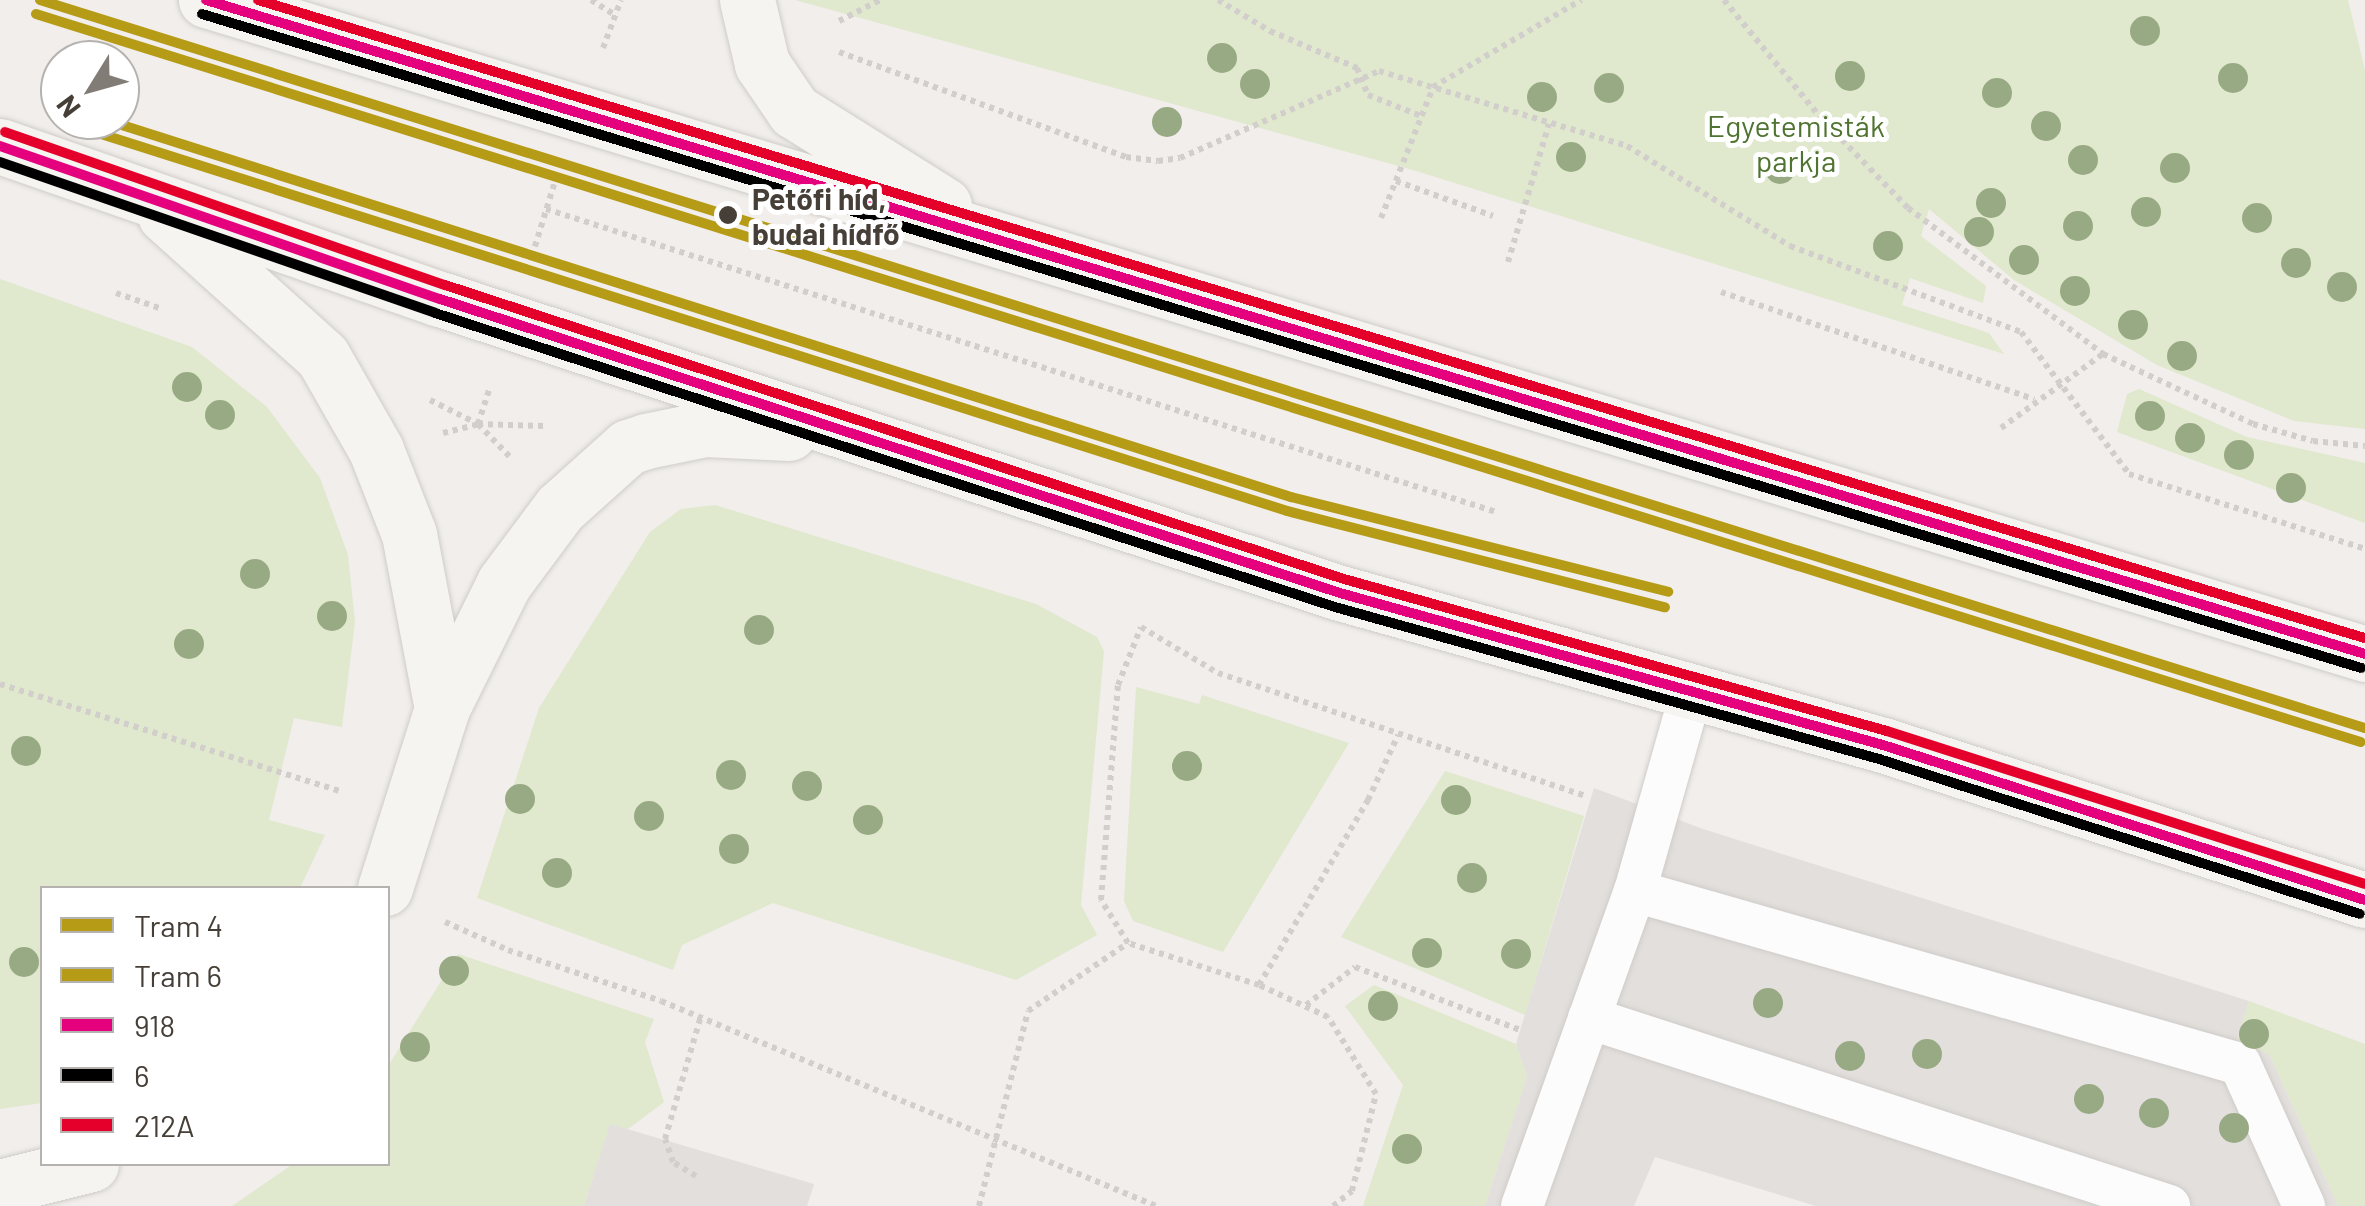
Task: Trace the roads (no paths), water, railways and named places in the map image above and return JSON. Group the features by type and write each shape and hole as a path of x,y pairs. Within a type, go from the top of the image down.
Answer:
{"main road":[{"path":"206,0 576,116 2365,654"},
{"path":"747,0 762,64 794,111 1002,241"},
{"path":"0,146 511,322 1340,593 1692,688 2365,900"},
{"path":"144,197 323,357 376,450 409,534 442,708"},
{"path":"386,886 442,708 504,583 560,508 628,447 705,430 858,436"},
{"path":"0,1188 83,1166"}],"lane":[{"path":"1522,1206 1635,890 1692,688"},
{"path":"1635,890 2240,1064 2304,1206"},
{"path":"1583,1035 2168,1206"}],"tram line":[{"name":"4","path":"40,0 2365,728"},
{"name":"6","path":"36,14 2361,742"},
{"name":"4","path":"140,131 1291,497 1668,592"},
{"name":"6","path":"120,140 1287,511 1665,607"}],"place":[{"name":"Petőfi híd, budai hídfő","path":"728,215"}],"park label":[{"name":"Egyetemisták parkja","path":"1796,142"}]}
